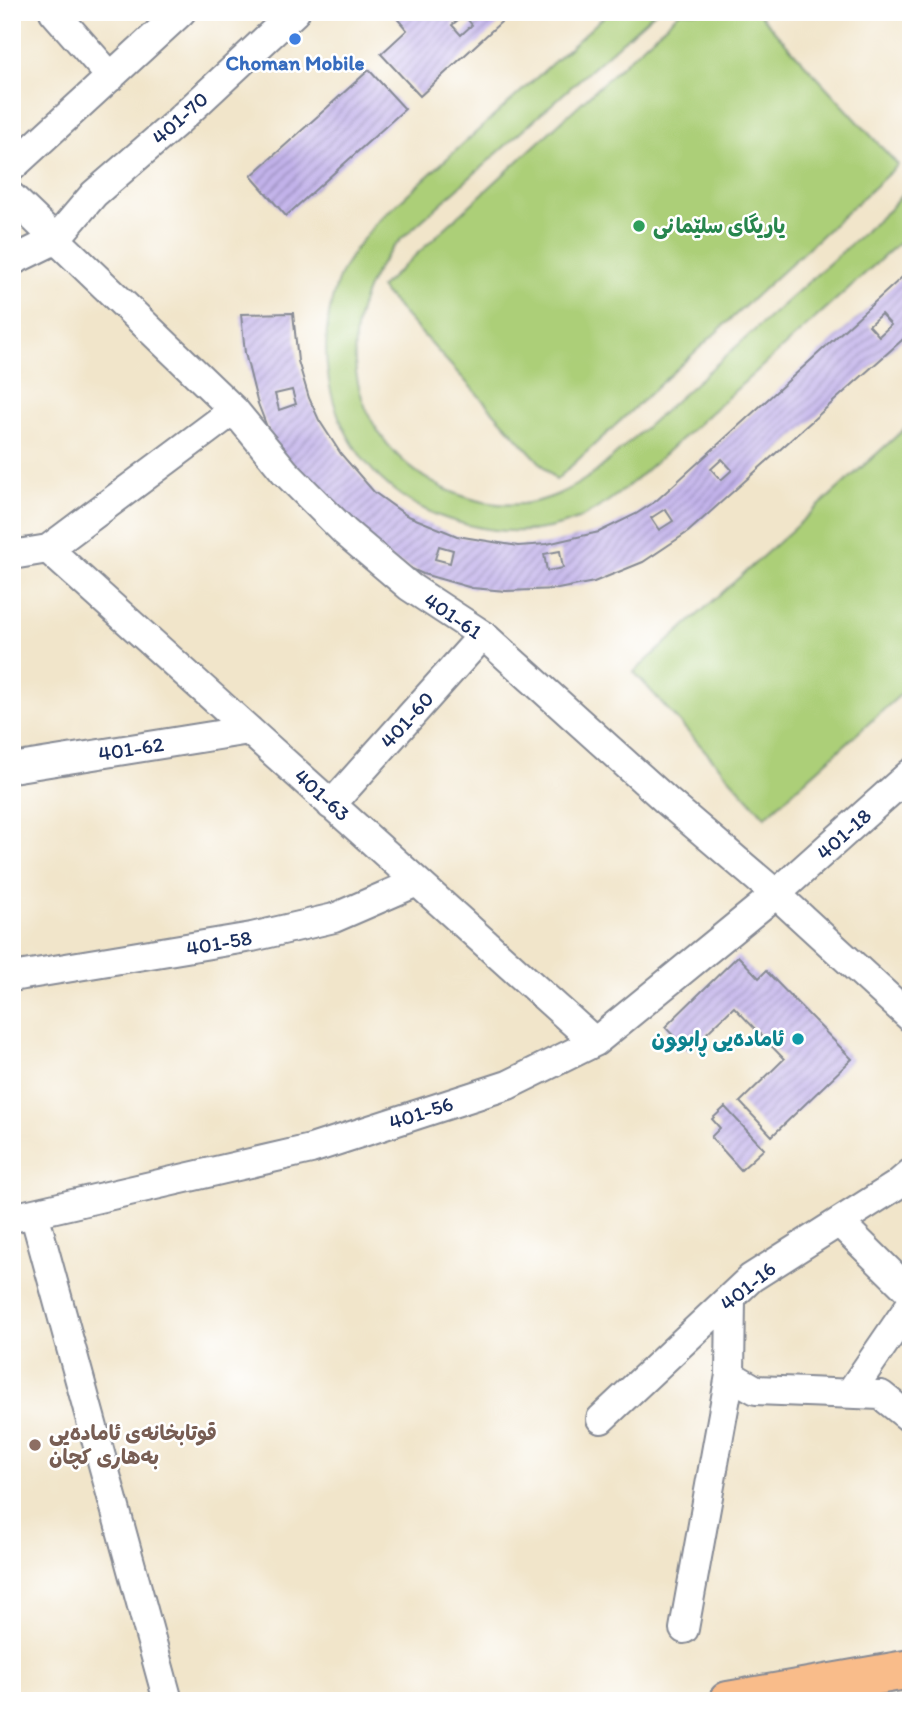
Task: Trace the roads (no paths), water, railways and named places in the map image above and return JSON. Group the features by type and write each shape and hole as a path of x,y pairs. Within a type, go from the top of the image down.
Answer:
{"main road":[{"path":"728,1701 911,1669"}],"street":[{"path":"54,12 111,77"},
{"path":"12,167 181,12"},
{"name":"401-70","path":"94,194 176,123 295,12"},
{"path":"18,210 94,194"},
{"path":"12,261 55,240 94,194"},
{"name":"401-61","path":"18,210 55,240 234,410 285,472 345,532 410,587 483,635 668,802 776,894 911,1018"},
{"path":"12,555 48,549 234,410"},
{"name":"401-63","path":"48,549 595,1042"},
{"name":"401-60","path":"331,804 483,635"},
{"name":"401-62","path":"12,768 249,730"},
{"name":"401-18","path":"776,894 911,774"},
{"name":"401-58","path":"12,977 252,937 334,918 417,881"},
{"name":"401-56","path":"23,1216 311,1149 508,1085 595,1042 776,894"},
{"name":"401-16","path":"601,1419 751,1278 897,1185 911,1173"},
{"path":"23,1216 169,1701"},
{"path":"839,1222 911,1293"},
{"path":"684,1629 730,1375 731,1298"},
{"path":"850,1393 911,1304"},
{"path":"730,1375 756,1390 881,1395 911,1419"}],"place":[{"name":"Choman Mobile","path":"295,39"},
{"name":"یاریگای سلێمانی","path":"639,226"},
{"name":"ئامادەیی ڕابوون","path":"798,1039"},
{"name":"قوتابخانەی ئامادەیی بەهاری کچان","path":"35,1445"}]}
